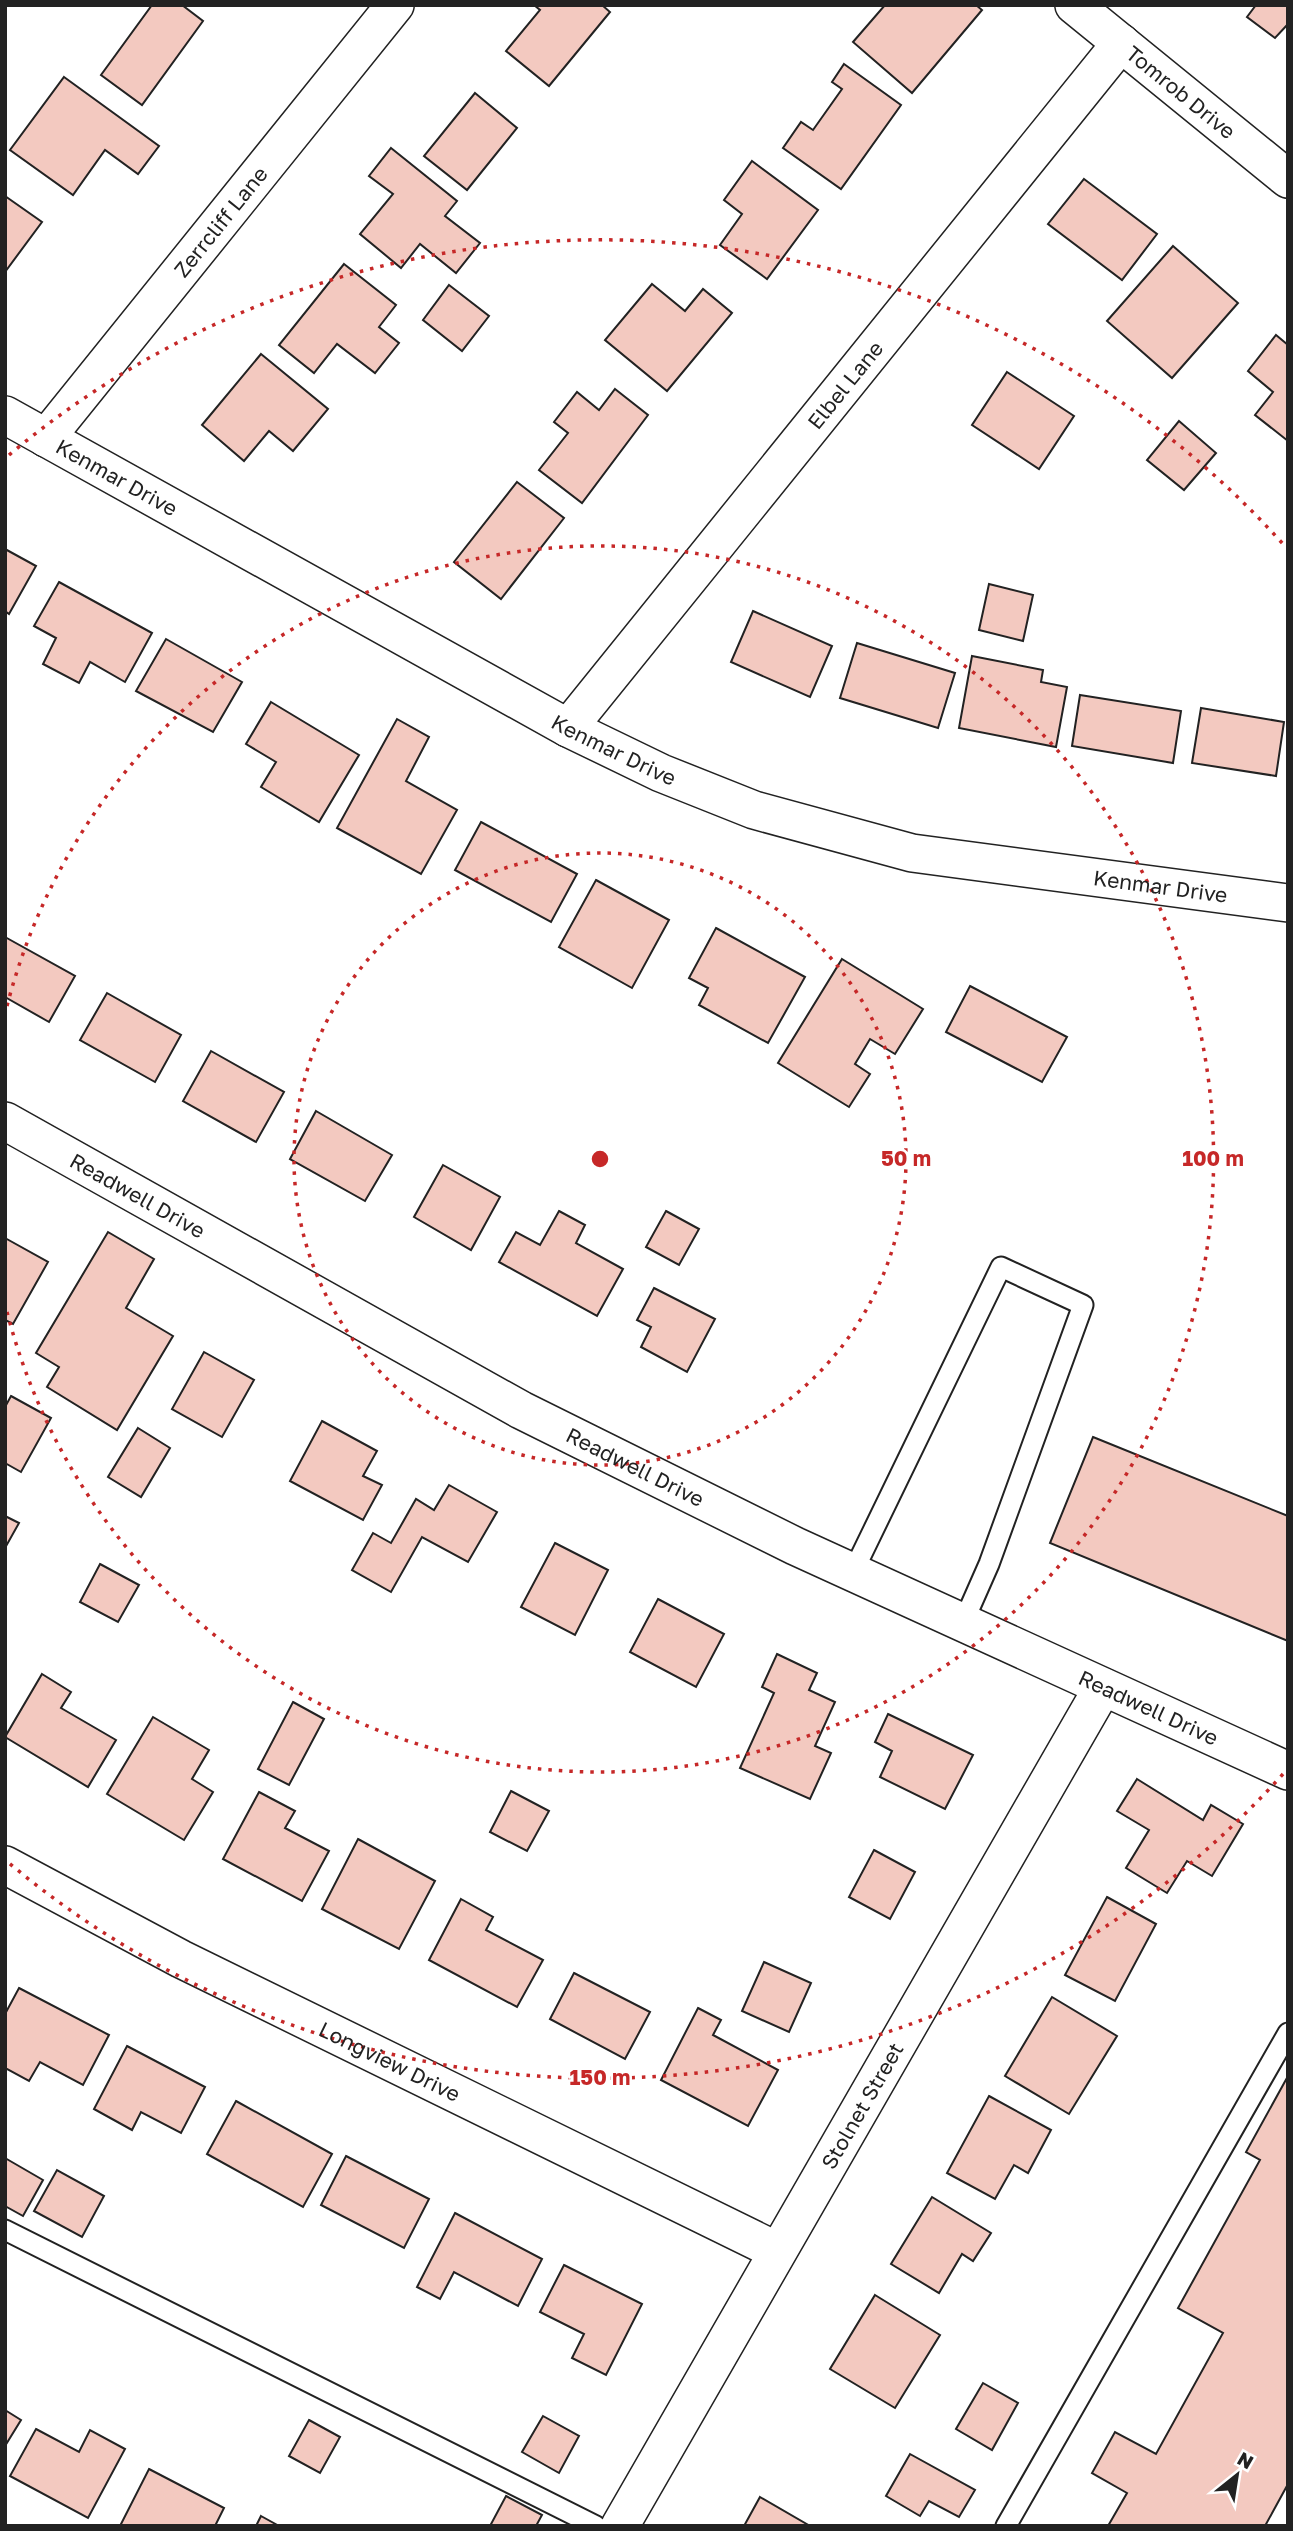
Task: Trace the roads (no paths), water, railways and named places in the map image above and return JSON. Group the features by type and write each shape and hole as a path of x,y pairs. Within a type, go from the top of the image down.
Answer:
{"street":[{"name":"Zerrcliff Lane","path":"46,438 396,5"},
{"name":"Tomrob Drive","path":"1074,5 1288,179"},
{"name":"Elbel Lane","path":"568,727 1121,43"},
{"name":"Kenmar Drive","path":"5,415 568,727 661,773 754,810 912,853 1288,903"},
{"name":"Readwell Drive","path":"5,1121 521,1410 853,1572 1288,1771"},
{"name":"Stolnet Street","path":"620,2526 1103,1687"},
{"name":"Longview Drive","path":"5,1865 181,1959 777,2251"}],"lane":[{"path":"853,1572 1002,1267 1083,1305 989,1564 963,1623"},
{"path":"1006,2526 1288,2032"},
{"path":"5,2230 596,2526"}]}
